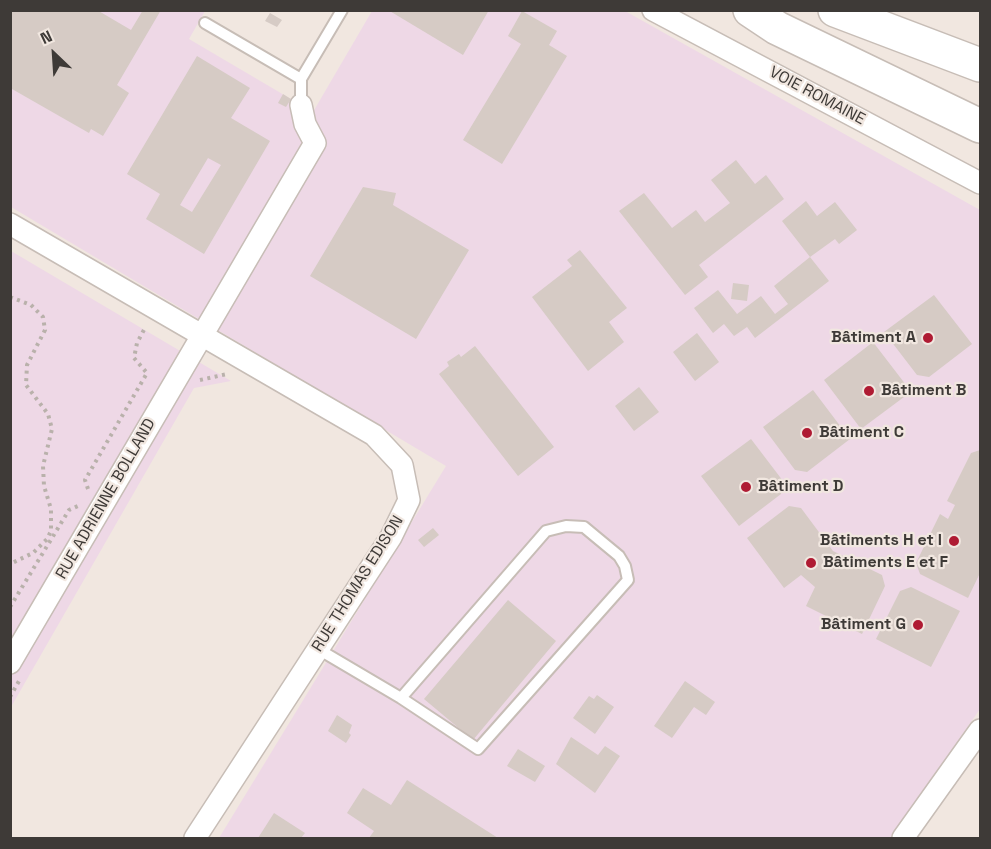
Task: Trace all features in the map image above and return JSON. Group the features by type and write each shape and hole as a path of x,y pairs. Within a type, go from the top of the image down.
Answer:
{"highway":[{"path":"750,10 777,28 981,126"},
{"path":"835,10 981,65"}],"street":[{"name":"VOIE ROMAINE","path":"653,10 981,183"},
{"path":"202,335 315,143 305,124 301,105"},
{"name":"RUE THOMAS EDISON","path":"10,225 374,435 402,465 409,500 391,537 195,838"},
{"name":"RUE ADRIENNE BOLLAND","path":"10,663 202,335"},
{"path":"903,838 981,730"}],"lane":[{"path":"301,105 301,79 342,10"},
{"path":"205,23 301,79"},
{"path":"318,649 401,698 478,749 628,580 626,566 619,556 584,527 566,526 546,531 401,698"}],"path":[{"path":"10,297 31,305 43,317 45,330 27,365 26,385 48,414 52,429 43,466 44,486 51,509 51,531 47,539 33,553 10,564"},
{"path":"10,607 69,510 82,504 89,492 85,480 147,373 134,358 137,343 155,308"}],"shaded area":[{"path":"11,11 205,11 189,39 313,112 372,11 625,11 980,210 980,709 890,838 219,838 446,466 11,207"},
{"path":"11,251 231,381 194,388 11,707"}],"building":[{"path":"10,10 97,10 131,30 143,10 161,10 117,85 129,93 103,136 91,129 89,133 12,89 10,91"},
{"path":"388,10 489,10 463,55"},
{"path":"522,11 557,31 549,45 567,56 502,164 463,140 521,44 508,36"},
{"path":"270,13 282,20 277,27 265,21"},
{"path":"197,56 250,88 231,118 270,141 204,254 146,219 160,194 127,174","holes":["208,158 221,165 192,212 180,205"]},
{"path":"283,94 291,99 286,107 278,103"},
{"path":"736,160 755,184 766,175 784,199 699,265 708,277 685,295 619,211 644,193 672,228 696,210 705,222 730,203 711,180"},
{"path":"363,187 396,193 393,205 469,250 416,339 310,276"},
{"path":"806,201 817,216 835,202 857,230 839,244 835,239 810,257 782,221"},
{"path":"580,250 627,308 609,322 624,342 588,371 532,297 572,266 567,260"},
{"path":"810,257 829,281 755,338 747,327 734,336 724,324 713,333 694,308 718,290 737,314 761,296 775,314 788,304 774,286"},
{"path":"733,283 749,285 747,301 731,299"},
{"name":"Bâtiment A","path":"934,295 972,344 929,377 917,375 884,332"},
{"path":"697,333 719,362 695,381 673,352"},
{"name":"Bâtiment B","path":"873,342 906,385 904,397 861,429 824,380"},
{"path":"475,346 554,447 518,476 439,374 449,366 447,362 459,354 461,357"},
{"path":"639,387 659,412 634,431 615,406"},
{"name":"Bâtiment C","path":"813,390 850,439 807,472 795,470 763,427"},
{"name":"Bâtiment D","path":"751,439 783,481 781,494 739,526 701,476"},
{"name":"Bâtiments H et I","path":"980,450 980,573 968,598 920,574 916,563 940,514 948,519 955,505 947,501 971,453"},
{"name":"Bâtiments E et F","path":"789,506 801,508 833,551 882,575 885,586 862,634 806,606 815,587 801,575 784,588 747,538"},
{"path":"433,528 439,535 424,547 418,540"},
{"name":"Bâtiment G","path":"911,587 960,611 931,667 876,639 900,591"},
{"path":"508,600 556,641 473,740 424,699"},
{"path":"685,681 715,702 706,715 694,707 672,738 654,726"},
{"path":"597,695 614,707 595,734 573,718 589,696 594,699"},
{"path":"337,715 352,725 349,733 351,735 346,743 328,731"},
{"path":"571,737 598,755 605,746 620,756 595,793 556,764"},
{"path":"518,749 545,766 535,782 507,766"},
{"path":"407,780 498,838 369,838 374,831 347,813 363,788 391,805"},
{"path":"274,813 305,833 301,838 258,838"}],"place":[{"name":"Bâtiment A","path":"928,338"},
{"name":"Bâtiment B","path":"869,391"},
{"name":"Bâtiment C","path":"807,433"},
{"name":"Bâtiment D","path":"746,487"},
{"name":"Bâtiments H et I","path":"954,541"},
{"name":"Bâtiments E et F","path":"811,563"},
{"name":"Bâtiment G","path":"918,625"}]}
